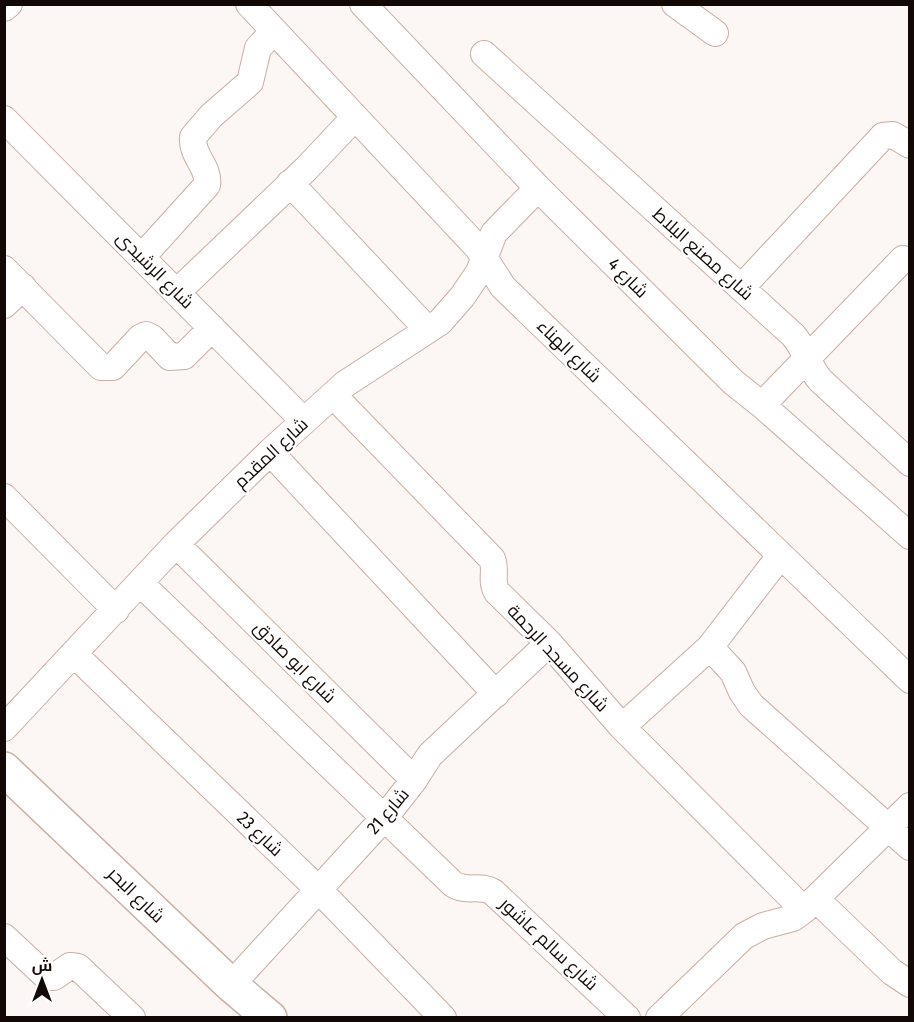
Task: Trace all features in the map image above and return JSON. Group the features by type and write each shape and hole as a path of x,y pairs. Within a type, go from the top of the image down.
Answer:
{"street":[{"path":"4,8 9,4"},
{"name":"شارع الهناء","path":"249,4 485,256 503,287 909,680"},
{"name":"شارع 4","path":"363,4 538,188 732,382 762,405 909,536"},
{"path":"683,6 715,33"},
{"path":"142,257 207,185 208,177 195,152 193,137 211,116 250,82 258,48 274,31"},
{"name":"شارع مصنع البلاط","path":"484,54 798,340 806,359 820,380 909,463"},
{"path":"177,292 306,169 355,117"},
{"name":"شارع الرشيدى","path":"4,119 304,422"},
{"path":"741,288 883,136 893,135 909,145"},
{"path":"290,183 428,330"},
{"name":"شارع المقدم","path":"4,728 176,544 270,452 360,373 440,322 462,297 479,272 494,232 538,188"},
{"path":"762,405 903,259"},
{"path":"4,269 96,363 108,368 118,363 143,336 150,336 171,357 180,357 190,351 212,328"},
{"path":"4,305 23,287"},
{"name":"شارع مسجد الرحمة","path":"333,395 489,554 495,564 493,581 497,592 549,643 622,727 810,904 909,984"},
{"path":"270,452 496,694"},
{"path":"4,497 116,610"},
{"name":"شارع ابو صادق","path":"176,544 414,780"},
{"path":"622,727 710,647 780,556"},
{"name":"شارع سالم عاشور","path":"140,584 453,884 466,890 483,888 493,892 627,1017"},
{"name":"شارع 21","path":"231,985 385,817 430,755 549,643"},
{"path":"710,647 732,672 751,705 909,847"},
{"name":"شارع 23","path":"74,654 318,889 442,1017"},
{"name":"شارع البحر","path":"4,769 231,985 270,1017"},
{"path":"658,1017 744,936 763,926 794,918 909,806"},
{"path":"4,937 47,977 54,977 70,966 78,967 132,1017"}]}
